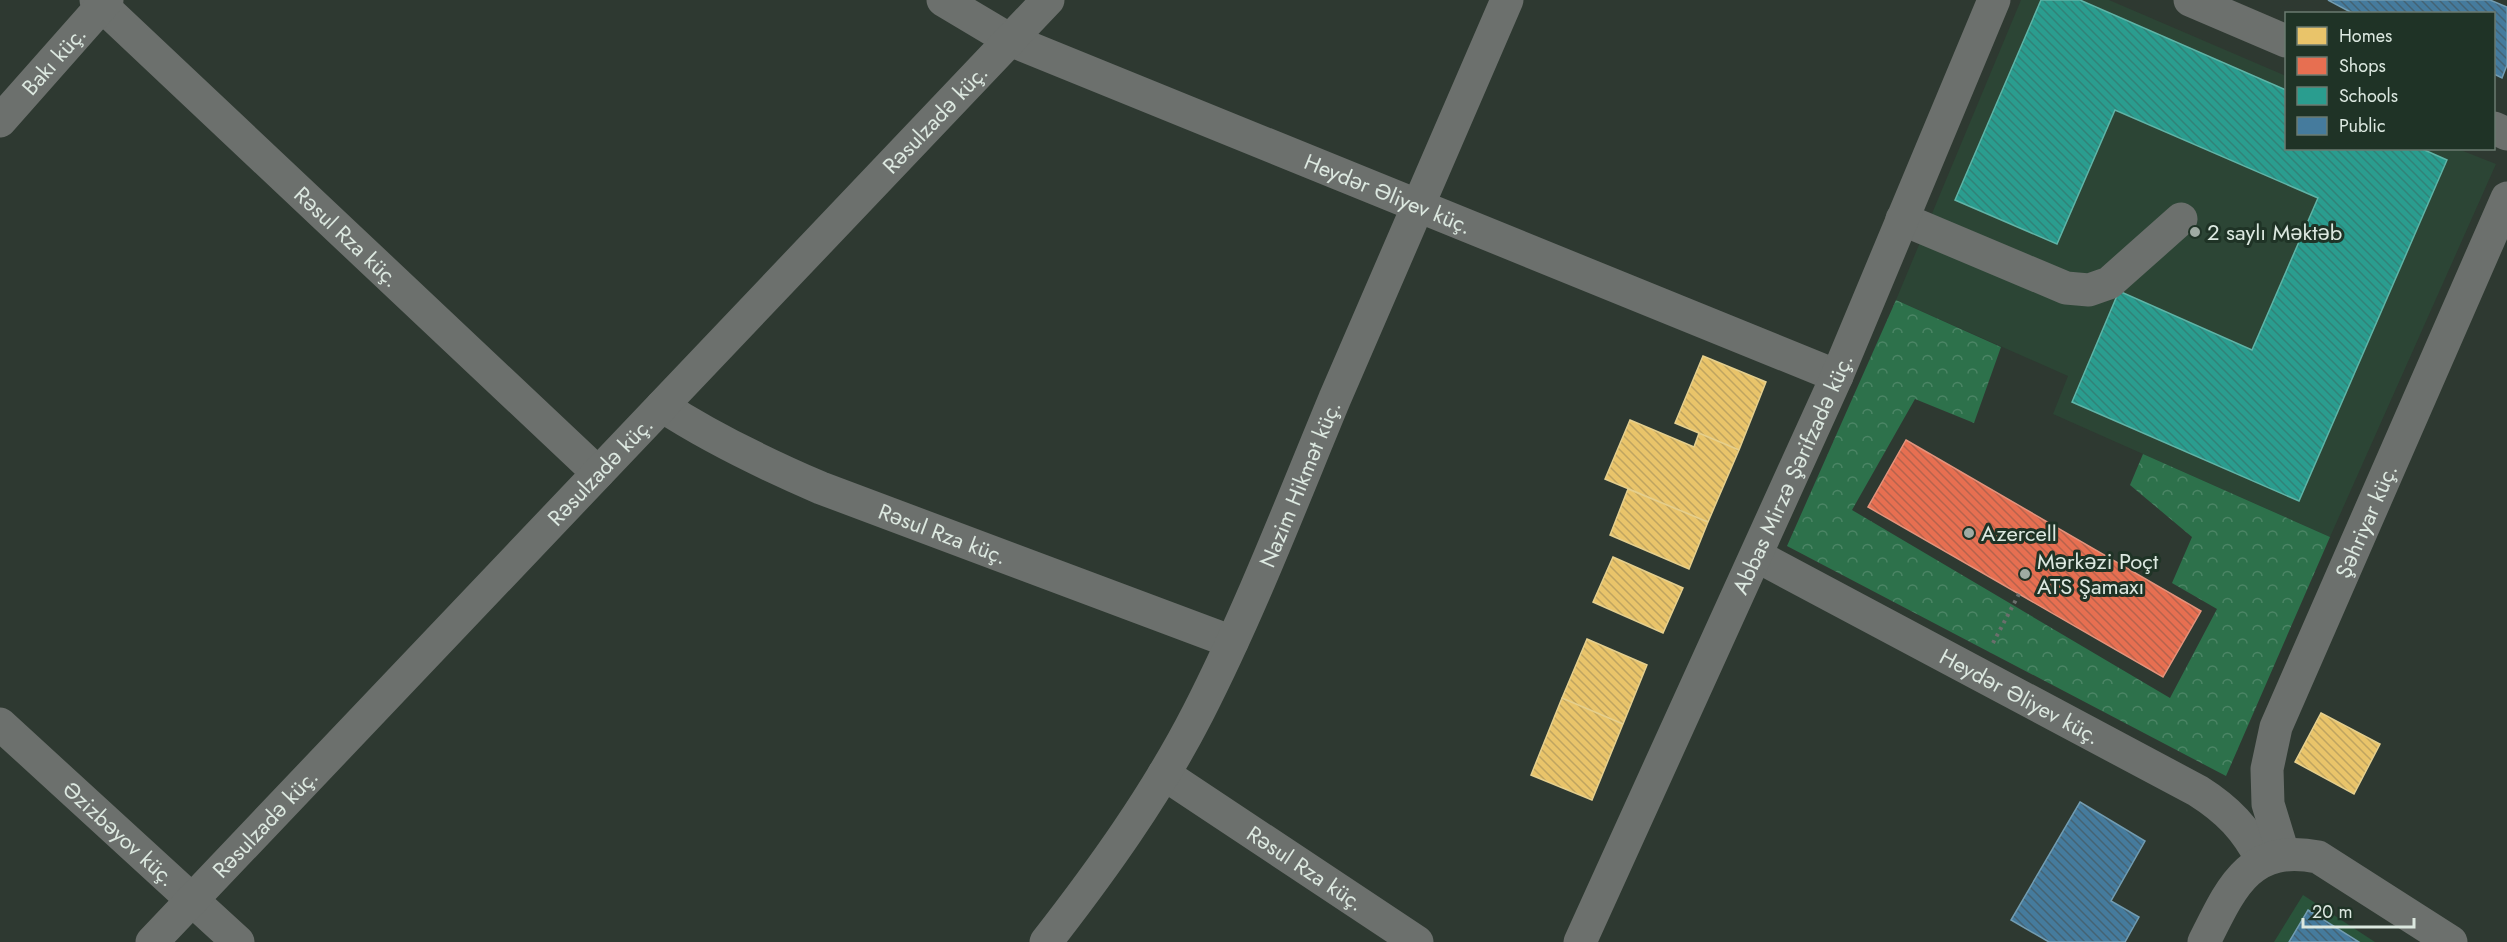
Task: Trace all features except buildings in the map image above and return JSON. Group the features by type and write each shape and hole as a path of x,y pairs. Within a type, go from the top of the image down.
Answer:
{"street":[{"name":"Heydər Əliyev küç.","path":"943,0 1010,40 1837,375"},
{"name":"Rəsulzadə küç.","path":"152,942 1048,0"},
{"name":"Nazim Hikmət küç.","path":"1046,942 1106,864 1164,774 1197,715 1232,642 1417,204 1507,0"},
{"name":"Abbas Mirzə Şərifzadə küç.","path":"1580,942 1757,556 1837,375 1994,0"},
{"path":"2190,0 2285,40"},
{"name":"Bakı küç.","path":"0,121 102,2"},
{"name":"Rəsul Rza küç.","path":"102,2 598,473"},
{"name":"Şəhriyar küç.","path":"2272,857 2267,769 2276,727 2507,198"},
{"path":"1902,219 2066,288 2089,290 2109,283 2181,219"},
{"name":"Rəsul Rza küç.","path":"662,406 729,446 821,488 1232,642"},
{"name":"Heydər Əliyev küç.","path":"1757,556 2216,803 2234,817 2251,838 2272,857"},
{"name":"Əzizbəyov küç.","path":"0,724 238,942"},
{"name":"Rəsul Rza küç.","path":"1164,774 1418,942"},
{"path":"2204,942 2225,901 2246,874 2272,857 2318,856 2451,942"}],"path":[{"path":"1976,673 2019,594"}],"shaded area":[{"name":"2 saylı Məktəb","path":"2021,0 2109,0 2285,76 2285,150 2461,150 2496,164 2330,537 2053,414 2068,376 1896,300"},
{"path":"2303,895 2375,942 2274,942"}],"green space":[{"path":"1896,300 2001,347 1974,423 1915,399 1852,510 2170,698 2217,609 2172,583 2192,537 2130,485 2143,454 2330,537 2226,776 1787,546"}],"place":[{"name":"2 saylı Məktəb","path":"2195,232"},
{"name":"Azercell","path":"1969,533"},
{"name":"Mərkəzi Poçt ATS Şamaxı","path":"2025,574"}]}
